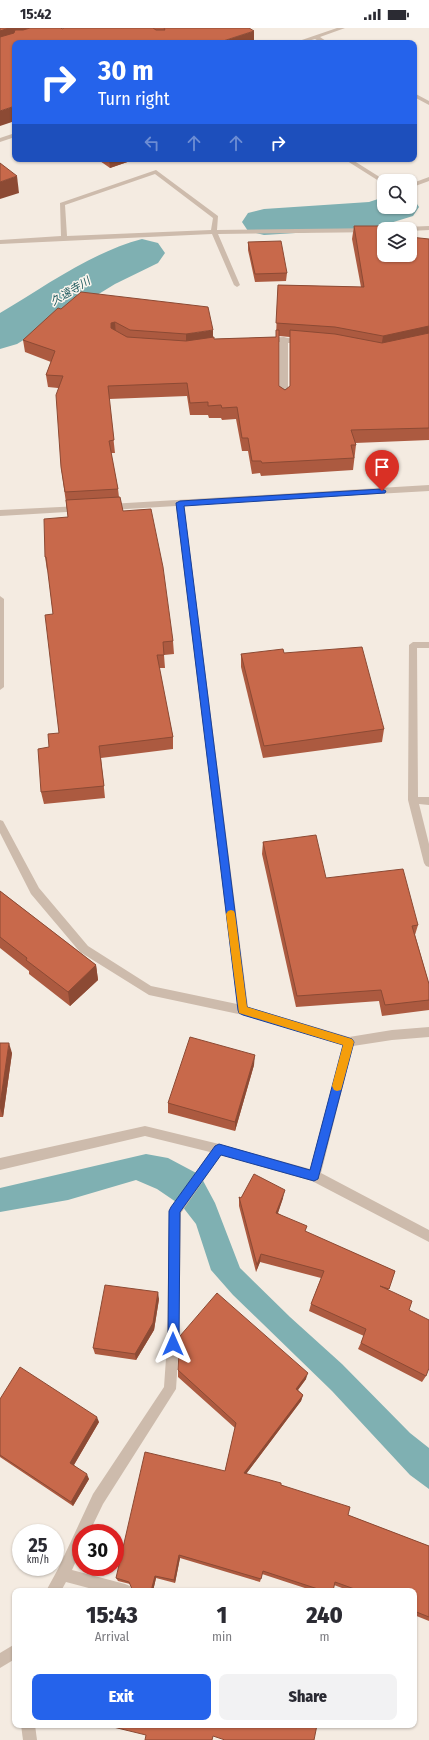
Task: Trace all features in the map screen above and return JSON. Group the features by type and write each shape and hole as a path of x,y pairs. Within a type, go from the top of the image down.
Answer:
{"street":[{"path":"306,40 342,28"},
{"path":"316,37 321,40"},
{"path":"417,97 429,103"},
{"path":"0,140 12,136"},
{"path":"352,162 377,178"},
{"path":"64,238 62,204 156,172 216,217 214,232 237,285"},
{"path":"417,183 429,179"},
{"path":"417,228 429,228"},
{"path":"0,242 214,232 377,230"},
{"path":"284,339 284,399"},
{"path":"262,340 284,339 312,341"},
{"path":"102,508 429,488"},
{"path":"180,503 243,1010"},
{"path":"0,513 86,508"},
{"path":"0,599 0,687"},
{"path":"429,645 412,645 413,800 429,863"},
{"path":"413,800 429,801"},
{"path":"0,824 35,891 84,949 149,990 243,1010 349,1042 392,1035 429,1032"},
{"path":"314,1176 349,1042"},
{"path":"0,1164 145,1131 219,1149 314,1176 429,1236"},
{"path":"87,1524 98,1499 170,1389 173,1344 175,1211 219,1149"},
{"path":"64,1572 72,1555"},
{"path":"64,1574 114,1588"},
{"path":"55,1588 62,1576"},
{"path":"0,1661 12,1653"},
{"path":"28,1728 30,1740"}],"water":[{"path":"146,1154 168,1158 200,1175 215,1203 240,1268 290,1317 342,1364 410,1433 429,1448 429,1489 410,1475 332,1391 233,1295 211,1270 196,1224 182,1206 157,1189 136,1180 68,1200 0,1212 0,1188"}],"building":[{"path":"0,28 9,28 0,31"},
{"path":"30,28 153,28 156,30 165,30 164,28 249,28 254,31 226,40 12,40 12,107 0,111 0,37 14,33 15,30"},
{"path":"0,163 17,176 0,182"},
{"path":"354,226 377,226 377,262 417,262 417,238 429,239 429,326 383,336 335,327 276,323 278,285 364,287"},
{"path":"281,241 287,273 255,274 248,242"},
{"path":"81,292 208,307 213,330 186,334 130,330 115,322 111,323 111,328 127,337 186,341 214,337 214,339 276,337 276,330 279,330 279,386 285,390 290,386 290,330 335,334 382,343 429,333 429,428 351,430 356,445 351,445 354,458 262,463 261,461 252,461 248,438 242,438 237,407 222,408 221,405 208,406 208,402 190,403 187,383 108,386 114,440 109,441 118,489 65,492 61,467 56,395 63,376 46,375 55,351 23,340 58,308 61,309"},
{"path":"120,497 123,511 151,509 163,567 173,641 163,642 164,655 157,655 173,737 99,746 104,786 41,792 38,749 49,747 48,734 59,733 45,615 53,614 45,557 44,519 68,517 66,500"},
{"path":"362,647 384,729 264,746 241,654 283,649 284,653"},
{"path":"316,835 326,878 403,869 418,925 412,926 429,984 429,1000 385,1005 381,990 297,996 263,842"},
{"path":"0,891 96,965 68,992 26,960 27,958 0,937"},
{"path":"190,1037 255,1055 235,1122 168,1103"},
{"path":"0,1043 9,1043 0,1105"},
{"path":"254,1174 285,1190 276,1213 307,1226 305,1231 395,1271 389,1289 380,1286 412,1301 409,1310 429,1320 429,1368 426,1376 361,1343 366,1329 311,1304 324,1271 261,1254 257,1265 239,1197 241,1198"},
{"path":"105,1285 158,1292 153,1323 135,1354 93,1348"},
{"path":"217,1293 308,1373 296,1389 303,1395 244,1473 281,1483 281,1485 350,1507 348,1515 429,1546 429,1617 417,1612 417,1588 352,1588 335,1582 334,1588 315,1588 263,1571 261,1579 179,1555 174,1580 155,1576 152,1588 132,1588 129,1582 116,1578 116,1576 124,1576 124,1543 145,1452 225,1471 236,1423 178,1370 180,1336"},
{"path":"20,1367 97,1417 70,1463 87,1474 71,1502 0,1455 0,1399"},
{"path":"117,1728 316,1728 314,1740 225,1740 213,1736 212,1740 145,1740 146,1735"}],"waterway":[{"name":"久遠寺川","path":"264,222 377,214"},
{"name":"久遠寺川","path":"0,334 99,274 142,253"}],"slow traffic":[{"path":"231,914 243,1010 349,1042 337,1086"}],"route":[{"path":"173,1344 175,1211 219,1149 314,1176 349,1042 243,1010 180,503 382,491"}]}
